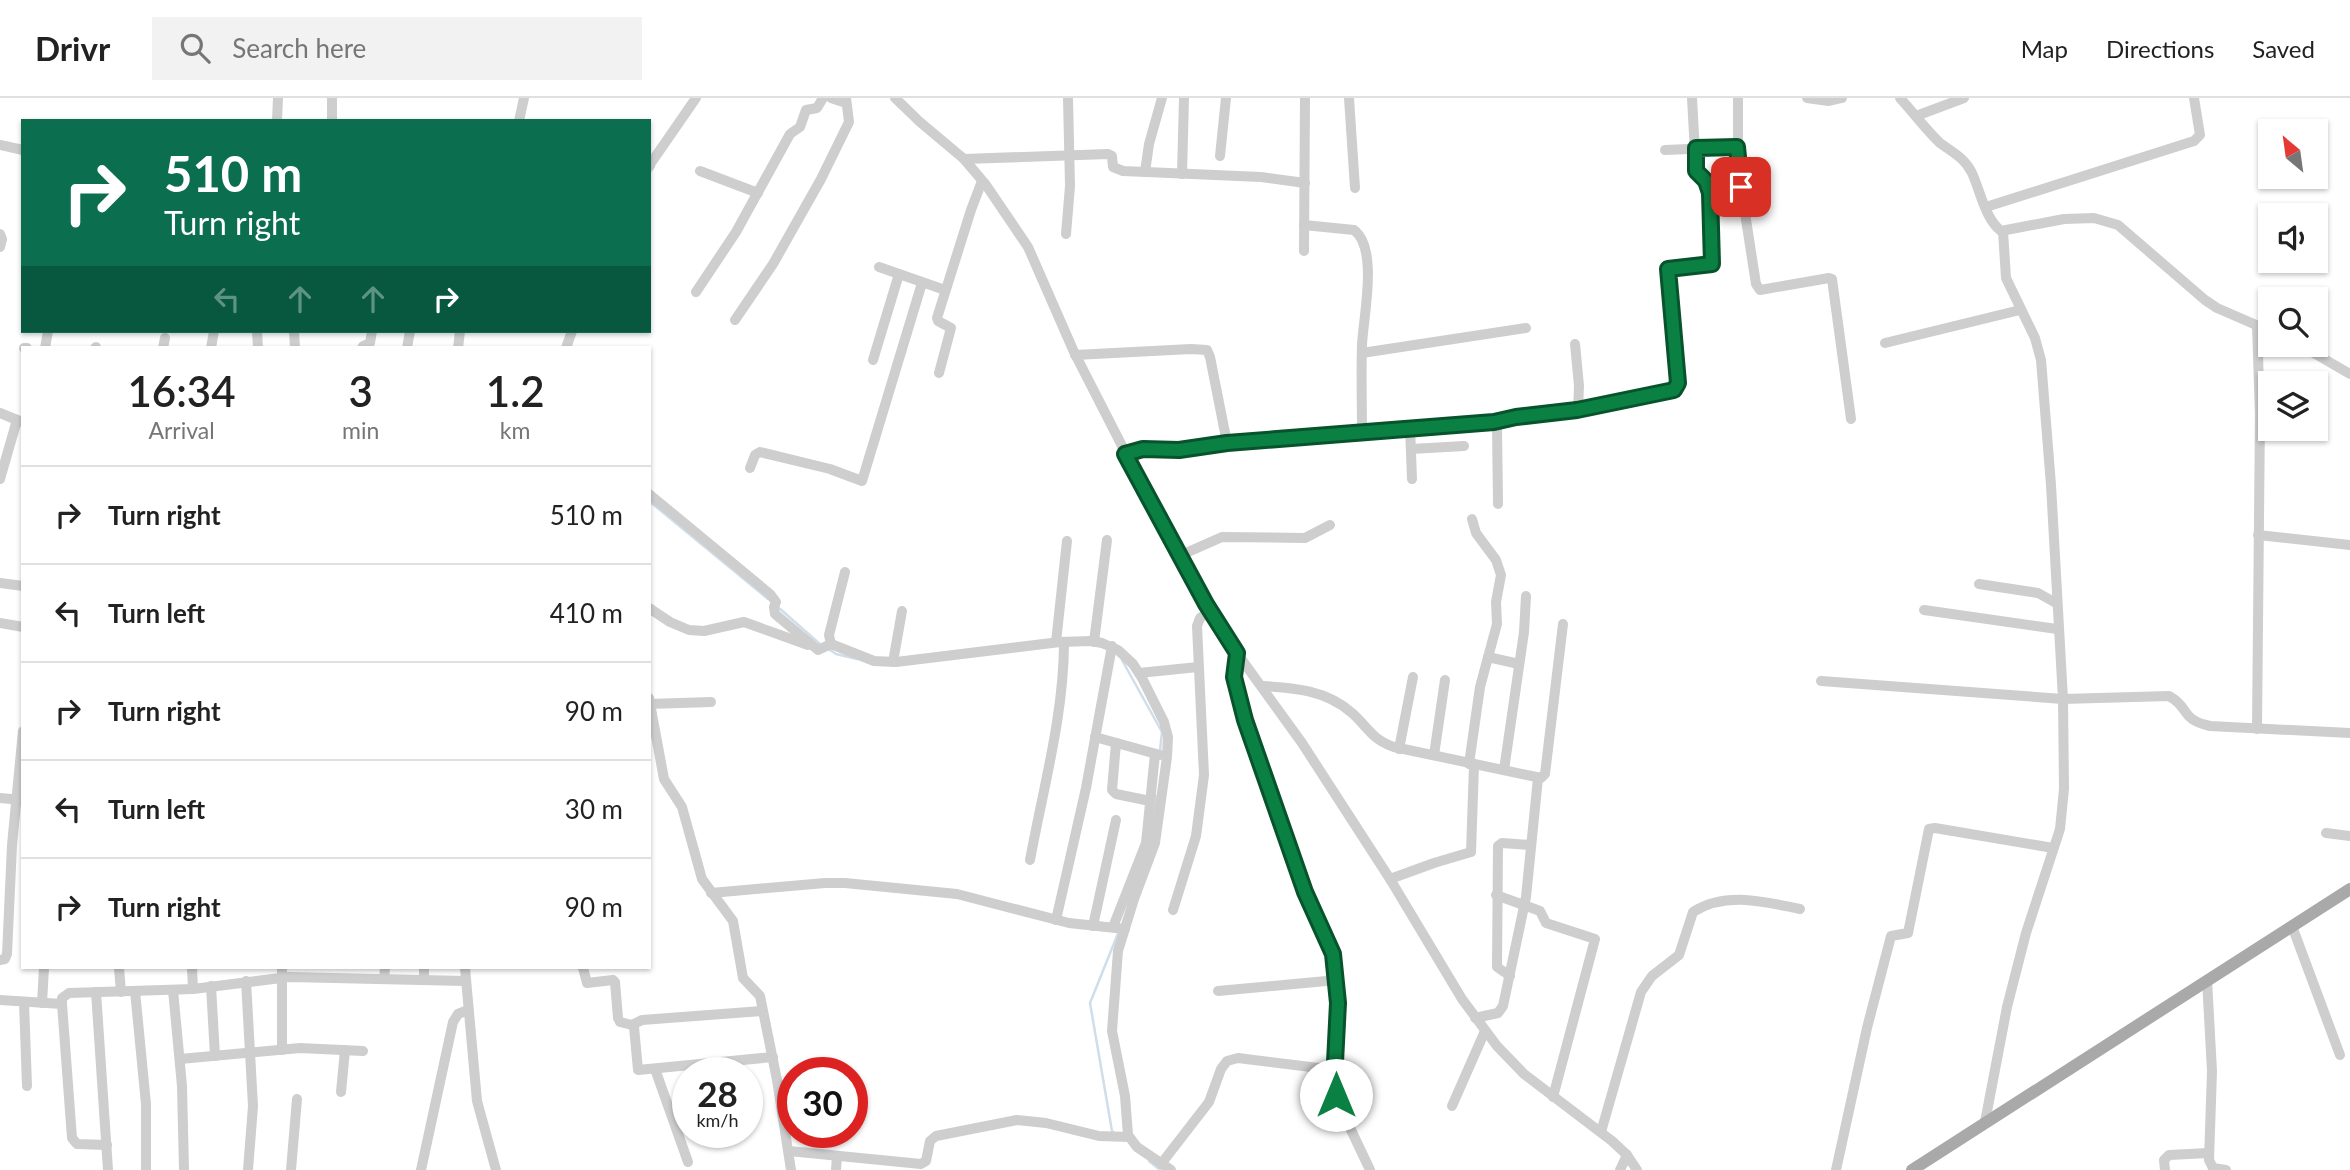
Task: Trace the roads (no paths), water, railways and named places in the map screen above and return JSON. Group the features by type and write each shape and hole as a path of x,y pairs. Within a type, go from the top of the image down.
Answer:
{"main road":[{"path":"1912,1170 2350,889"}],"street":[{"path":"277,119 278,98"},
{"path":"332,98 332,119"},
{"path":"519,119 524,98"},
{"path":"651,163 696,98"},
{"path":"696,292 721,256 791,132 800,127 806,110 818,108 823,98"},
{"path":"735,320 773,264 821,179 849,122 846,100 831,98"},
{"path":"895,98 964,159 1034,257 1076,355 1125,454 1210,611 1237,653 1263,686 1390,879 1449,980 1485,1031 1524,1074 1601,1132 1627,1155 1636,1170"},
{"path":"1066,234 1070,186 1068,98"},
{"path":"1145,172 1149,144 1162,98"},
{"path":"1182,174 1184,98"},
{"path":"1220,156 1226,98"},
{"path":"1304,251 1306,98"},
{"path":"1349,98 1354,188"},
{"path":"1125,454 1143,449 1179,450 1227,443 1494,422 1577,410 1671,391 1678,387 1668,269 1712,264 1710,193 1706,181 1696,171 1692,98"},
{"path":"1738,98 1737,147 1757,288 1779,288 1831,278 1851,419"},
{"path":"1807,98 1829,101 1842,98"},
{"path":"1900,98 1940,142 1959,156 1970,169 1996,227 2003,231 2064,219 2103,219 2118,225 2205,300 2258,326"},
{"path":"1916,116 1964,98"},
{"path":"1986,207 2194,141 2200,135 2194,98"},
{"path":"0,145 21,150"},
{"path":"1665,150 1737,147"},
{"path":"964,159 1110,154 1113,168 1261,177 1305,183"},
{"path":"699,171 758,193"},
{"path":"939,373 951,328 937,319 982,181"},
{"path":"1304,225 1354,230 1361,237 1367,269 1362,353 1362,432"},
{"path":"1985,1122 2007,1007 2026,933 2060,829 2064,789 2063,699 2041,360 2035,338 2006,278 2003,231"},
{"path":"0,234 0,247"},
{"path":"878,267 945,290"},
{"path":"873,360 899,274"},
{"path":"750,468 755,454 760,452 830,469 862,481 922,283"},
{"path":"1885,343 2020,310"},
{"path":"1362,353 1526,328"},
{"path":"363,346 369,344 372,333"},
{"path":"1575,344 1579,386 1577,410"},
{"path":"1076,355 1207,350 1227,443"},
{"path":"2257,729 2258,357"},
{"path":"2321,357 2350,374"},
{"path":"0,413 20,421 0,479"},
{"path":"1494,422 1497,426 1498,504"},
{"path":"1410,427 1412,479"},
{"path":"1411,449 1464,446"},
{"path":"651,496 770,594 779,619 824,646"},
{"path":"1390,879 1471,852 1471,764 1478,699 1497,624 1496,602 1501,575 1496,560 1476,533 1472,519"},
{"path":"1180,556 1211,540 1227,536 1305,538 1330,525"},
{"path":"2259,535 2350,545"},
{"path":"1094,642 1107,540"},
{"path":"1030,860 1056,723 1068,541"},
{"path":"824,646 845,572"},
{"path":"0,583 21,586"},
{"path":"1979,584 2038,593 2056,603"},
{"path":"1504,770 1526,596"},
{"path":"651,609 689,631 704,631 744,622 874,661 893,662 1094,642 1128,658 1139,673 1164,722 1168,737 1160,755 1150,801 1146,843 1119,928 1112,1031 1126,1105 1124,1137"},
{"path":"1924,610 2057,629"},
{"path":"893,662 902,611"},
{"path":"1173,910 1196,836 1204,775 1198,622 1210,611"},
{"path":"0,622 21,627"},
{"path":"1263,686 1320,693 1350,710 1376,739 1399,749 1543,777 1563,624"},
{"path":"1056,920 1112,649"},
{"path":"1237,653 1234,677 1245,720 1305,892 1329,942 1337,980 1335,1088 1370,1170"},
{"path":"1488,657 1519,664"},
{"path":"1139,673 1198,667"},
{"path":"1399,749 1412,677"},
{"path":"1433,755 1445,680"},
{"path":"1821,681 2063,699 2169,696 2176,700 2195,723 2350,733"},
{"path":"651,702 711,702"},
{"path":"651,708 663,774 670,791 682,807 700,874 733,921 743,978 758,993 791,1170"},
{"path":"1095,737 1160,755"},
{"path":"1116,743 1112,790 1116,794 1150,801"},
{"path":"1119,928 1157,838 1160,755"},
{"path":"0,960 5,959 7,954 21,776"},
{"path":"1475,1017 1500,1011 1510,976 1525,904 1538,778"},
{"path":"0,798 20,799"},
{"path":"1093,926 1116,820"},
{"path":"1836,1170 1867,1028 1891,936 1908,933 1929,829 2053,848"},
{"path":"2326,833 2350,836"},
{"path":"1510,976 1497,967 1496,895 1499,844 1530,845"},
{"path":"711,893 825,883 845,884 957,894 1056,920 1119,928"},
{"path":"1496,895 1542,912 1545,922 1595,939 1553,1097"},
{"path":"1601,1132 1641,992 1653,976 1679,955 1693,912 1744,898 1800,909"},
{"path":"2292,926 2340,1055"},
{"path":"42,1003 44,969"},
{"path":"119,969 121,992"},
{"path":"192,969 192,989"},
{"path":"424,969 424,980"},
{"path":"465,969 477,1101 496,1170"},
{"path":"583,969 587,983 614,981 619,1021 632,1025 642,1020 762,1011"},
{"path":"107,1145 77,1144 72,1138 62,1004 64,995 192,989 281,973 384,973 424,980 465,981"},
{"path":"281,973 282,1049"},
{"path":"1218,991 1337,980"},
{"path":"2207,980 2212,1071 2208,1153 2210,1166 2226,1170"},
{"path":"246,981 253,1106 248,1170"},
{"path":"211,986 215,1056"},
{"path":"173,990 180,1059 184,1170"},
{"path":"135,991 146,1104 146,1170"},
{"path":"96,992 108,1170"},
{"path":"0,1000 62,1004"},
{"path":"24,1002 27,1086"},
{"path":"421,1170 453,1022 460,1013 468,1010"},
{"path":"632,1025 636,1068 639,1070 772,1057"},
{"path":"1451,1106 1485,1031"},
{"path":"180,1059 282,1049 363,1051"},
{"path":"341,1092 345,1050"},
{"path":"789,1151 920,1164 926,1161 930,1141 936,1136 1017,1120 1046,1123 1099,1136 1124,1137 1166,1167 1209,1102 1221,1069 1227,1061 1238,1058 1335,1070"},
{"path":"655,1069 688,1162"},
{"path":"291,1170 297,1099"},
{"path":"2165,1170 2164,1160 2169,1154 2208,1153"},
{"path":"1620,1170 1627,1155"},
{"path":"836,1170 837,1156"}],"waterway":[{"path":"651,171 654,167"},
{"path":"651,503 768,599"},
{"path":"779,608 821,645"},
{"path":"827,648 836,654 857,659"},
{"path":"1122,660 1162,732 1160,751"},
{"path":"1153,825 1156,796"},
{"path":"1114,1133 1090,1003 1119,931"},
{"path":"1149,1161 1160,1170"}]}
